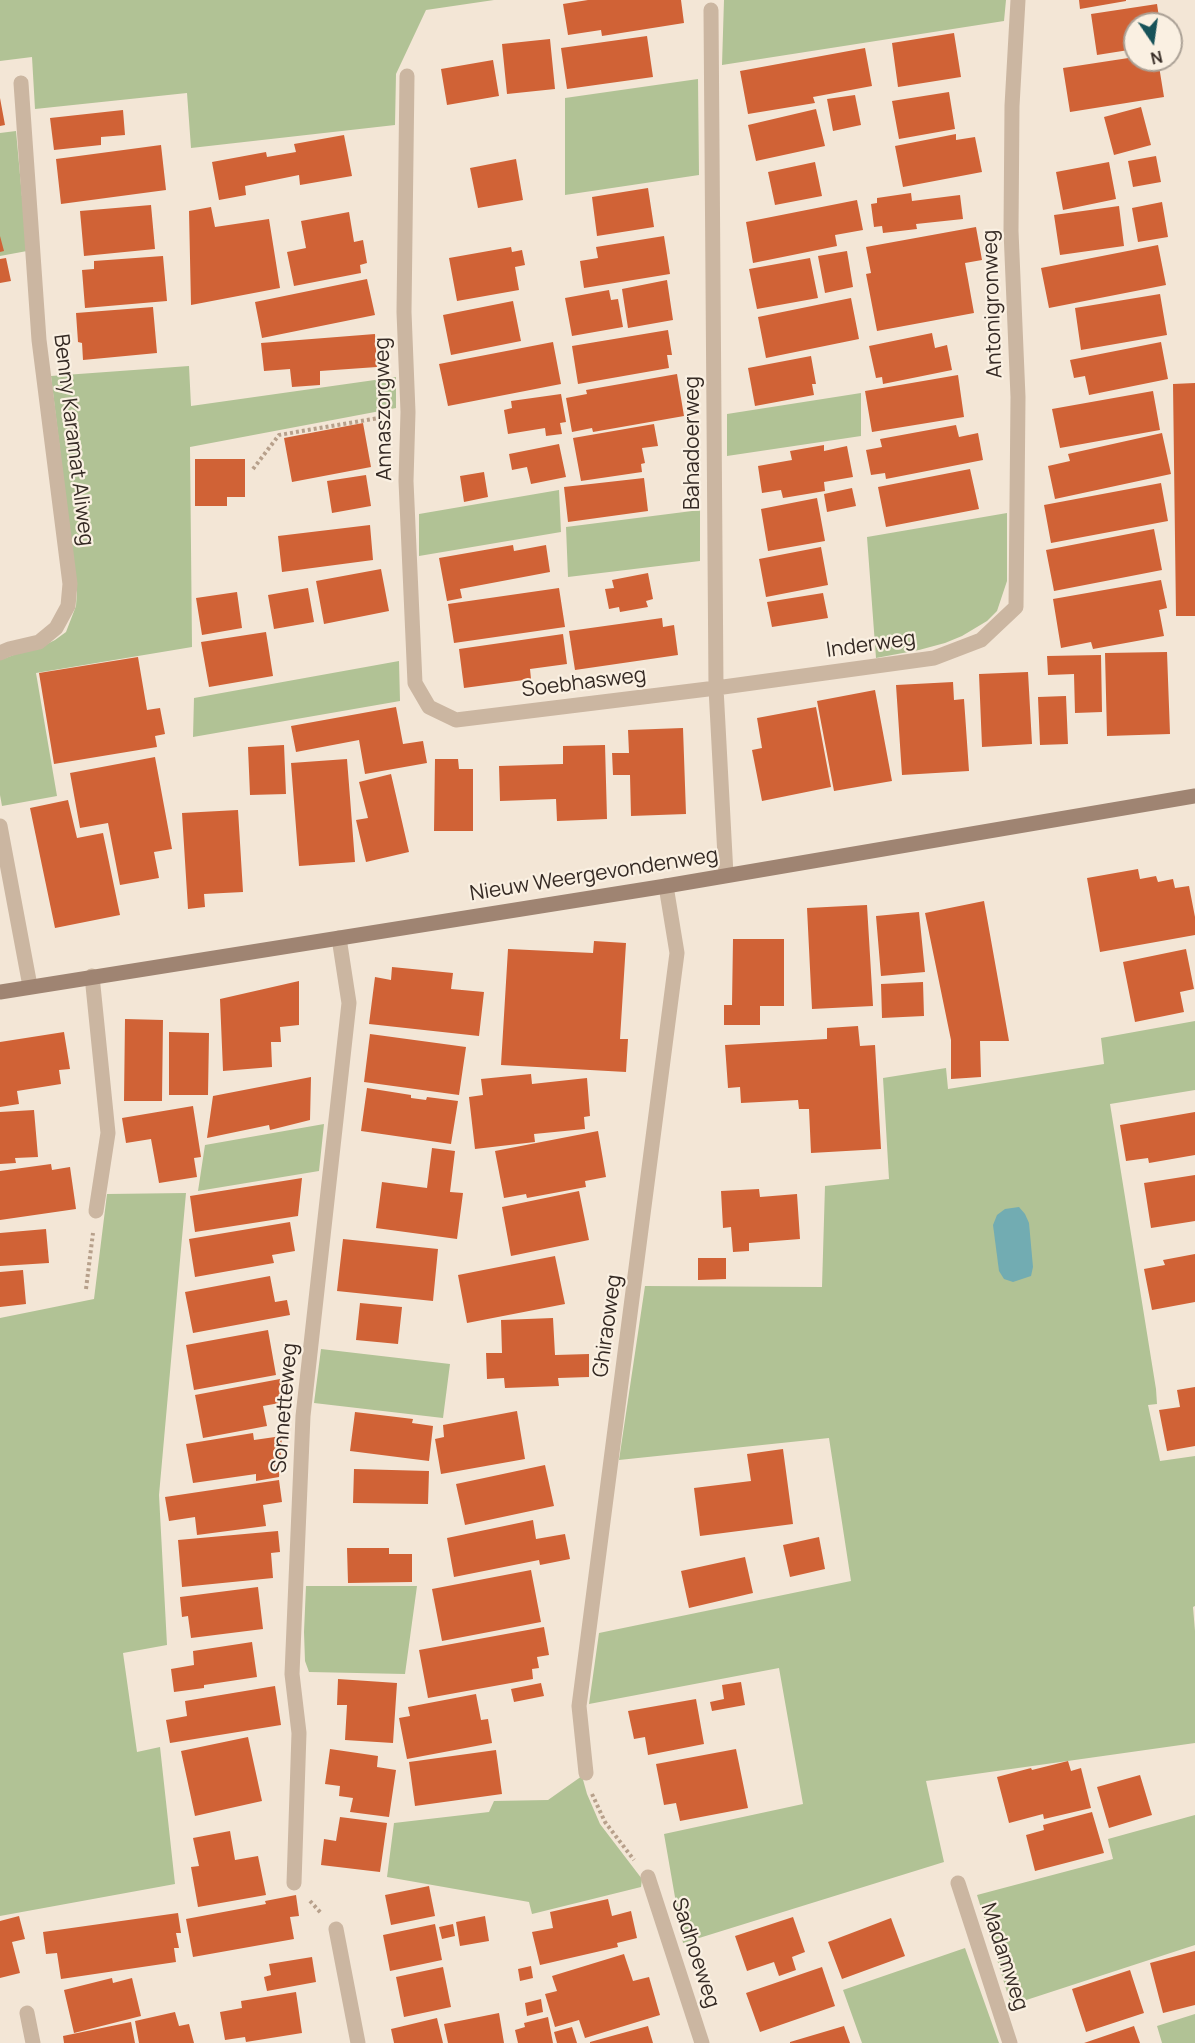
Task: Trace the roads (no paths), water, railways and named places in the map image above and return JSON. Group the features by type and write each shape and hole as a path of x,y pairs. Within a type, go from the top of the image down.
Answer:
{"street":[{"name":"Antonigronweg","path":"1016,607 1018,397 1011,231 1012,106 1018,0"},
{"name":"Bahadoerweg","path":"711,10 716,688 726,875"},
{"name":"Annaszorgweg","path":"407,76 404,312 408,412 406,481 415,682 429,707 456,720"},
{"name":"Benny Karamat Aliweg","path":"0,653 39,642 56,628 68,606 70,584 39,339 21,83"},
{"name":"Inderweg","path":"716,688 934,658 981,640 1016,607"},
{"name":"Soebhasweg","path":"456,720 716,688"},
{"name":"Nieuw Weergevondenweg","path":"0,992 666,886 1195,796"},
{"path":"0,826 30,986"},
{"name":"Ghiraoweg","path":"586,1773 579,1706 677,953 666,886"},
{"name":"Sonnetteweg","path":"294,1883 298,1733 291,1674 302,1427 349,1003 339,938"},
{"path":"92,976 108,1133 96,1211"},
{"name":"Sadhoeweg","path":"648,1877 702,2043"},
{"name":"Madamweg","path":"958,1883 1010,2043"},
{"path":"336,1929 358,2043"},
{"path":"27,2013 33,2043"}],"water":[{"path":"1019,1207 1029,1223 1033,1267 1031,1276 1013,1282 1004,1279 999,1271 993,1225 997,1215 1005,1209"}]}
